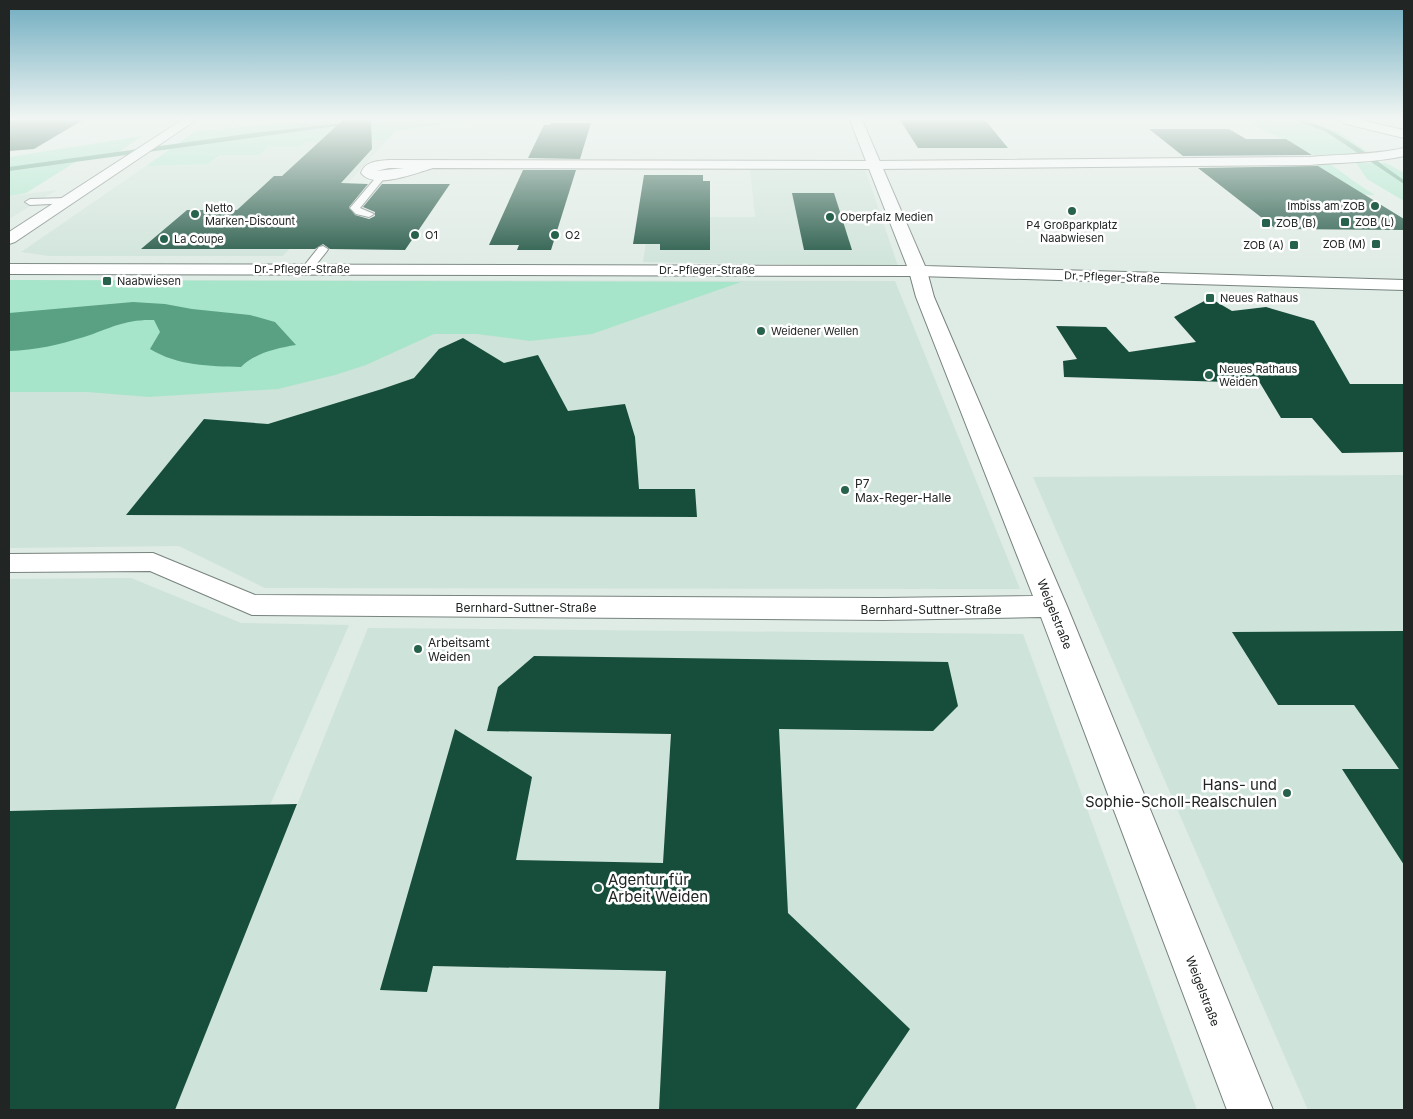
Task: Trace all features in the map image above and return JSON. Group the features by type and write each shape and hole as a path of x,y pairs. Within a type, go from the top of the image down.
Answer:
{"street":[{"path":"9,239 112,172"},
{"path":"382,176 397,172"},
{"name":"Weigelstraße","path":"878,172 918,271 925,298 1052,606 1250,1110"},
{"name":"Dr.-Pfleger-Straße","path":"9,269 918,271 1404,285"},
{"name":"Bernhard-Suttner-Straße","path":"9,563 153,562 252,605 884,610 1052,606"}],"lane":[{"path":"369,214 359,212 355,208 382,176"},
{"path":"30,202 68,201"},
{"path":"307,269 323,249"}],"shaded area":[{"path":"9,172 59,172 26,193 9,196"},
{"path":"137,172 358,172 283,256 49,256 21,252"},
{"path":"750,172 866,172 898,266 643,262 650,217 755,217"},
{"path":"1304,172 1341,172 1375,195 1337,194"},
{"path":"1362,172 1404,173 1404,201 1367,179"},
{"path":"57,190 9,219 9,196"},
{"path":"9,280 895,281 1020,589 265,588 179,546 9,548"},
{"path":"9,280 741,282 592,334 530,341 477,334 434,334 366,365 278,389 149,397 87,392 9,392"},
{"path":"133,302 165,304 250,315 275,322 296,345 260,355 241,367 194,364 172,359 150,349 160,332 154,320 144,320 118,325 56,345 9,351 9,313"},
{"name":"Hans- und Sophie-Scholl-Realschulen","path":"1404,475 1404,1110 1308,1110 1033,477"},
{"path":"131,578 241,623 349,625 270,805 9,811 9,579"},
{"path":"368,628 1023,634 1197,1110 175,1110"}],"building":[{"path":"286,172 351,172 341,183 368,184 349,207 355,215 369,219 375,216 375,212 363,207 382,184 450,184 405,250 330,249 323,244 315,249 141,249 187,210 237,210 274,176 282,176"},
{"path":"522,172 575,172 551,250 517,250 519,245 489,245"},
{"path":"1203,172 1328,172 1404,219 1404,230 1276,229"},
{"path":"644,175 703,175 703,181 710,181 710,250 660,250 660,244 633,244"},
{"path":"792,193 834,193 852,250 804,250"},
{"name":"Neues Rathaus Weiden","path":"1210,298 1232,311 1266,307 1314,321 1350,384 1404,384 1404,452 1342,453 1312,418 1281,418 1260,383 1064,377 1063,361 1077,359 1056,326 1106,327 1129,352 1196,342 1174,317"},
{"path":"463,338 504,363 538,355 568,411 625,404 635,437 639,489 695,489 697,517 126,515 204,419 268,424 382,389 414,378 439,349"},
{"path":"1404,631 1404,865 1342,769 1399,769 1354,705 1278,705 1232,632"},
{"name":"Agentur für Arbeit Weiden","path":"534,656 948,662 958,706 933,731 779,729 788,913 910,1029 855,1110 659,1110 666,971 433,966 427,992 380,990 455,729 532,777 516,860 663,863 671,734 487,731 498,687"},
{"path":"297,804 175,1110 9,1110 9,811"}],"waterway":[{"path":"1390,172 1404,182"}],"place":[{"name":"Imbiss am ZOB","path":"1375,206"},
{"name":"P4 Großparkplatz Naabwiesen","path":"1072,211"},
{"name":"Netto Marken-Discount","path":"195,214"},
{"name":"Oberpfalz Medien","path":"830,217"},
{"name":"ZOB (L)","path":"1345,222"},
{"name":"ZOB (B)","path":"1266,223"},
{"name":"O1","path":"415,235"},
{"name":"O2","path":"555,235"},
{"name":"La Coupe","path":"164,239"},
{"name":"ZOB (M)","path":"1376,244"},
{"name":"ZOB (A)","path":"1294,245"},
{"name":"Naabwiesen","path":"107,281"},
{"name":"Neues Rathaus","path":"1210,298"},
{"name":"Weidener Wellen","path":"761,331"},
{"name":"Neues Rathaus Weiden","path":"1209,375"},
{"name":"P7 Max-Reger-Halle","path":"845,490"},
{"name":"Arbeitsamt Weiden","path":"418,649"},
{"name":"Hans- und Sophie-Scholl-Realschulen","path":"1287,793"},
{"name":"Agentur für Arbeit Weiden","path":"598,888"}]}
